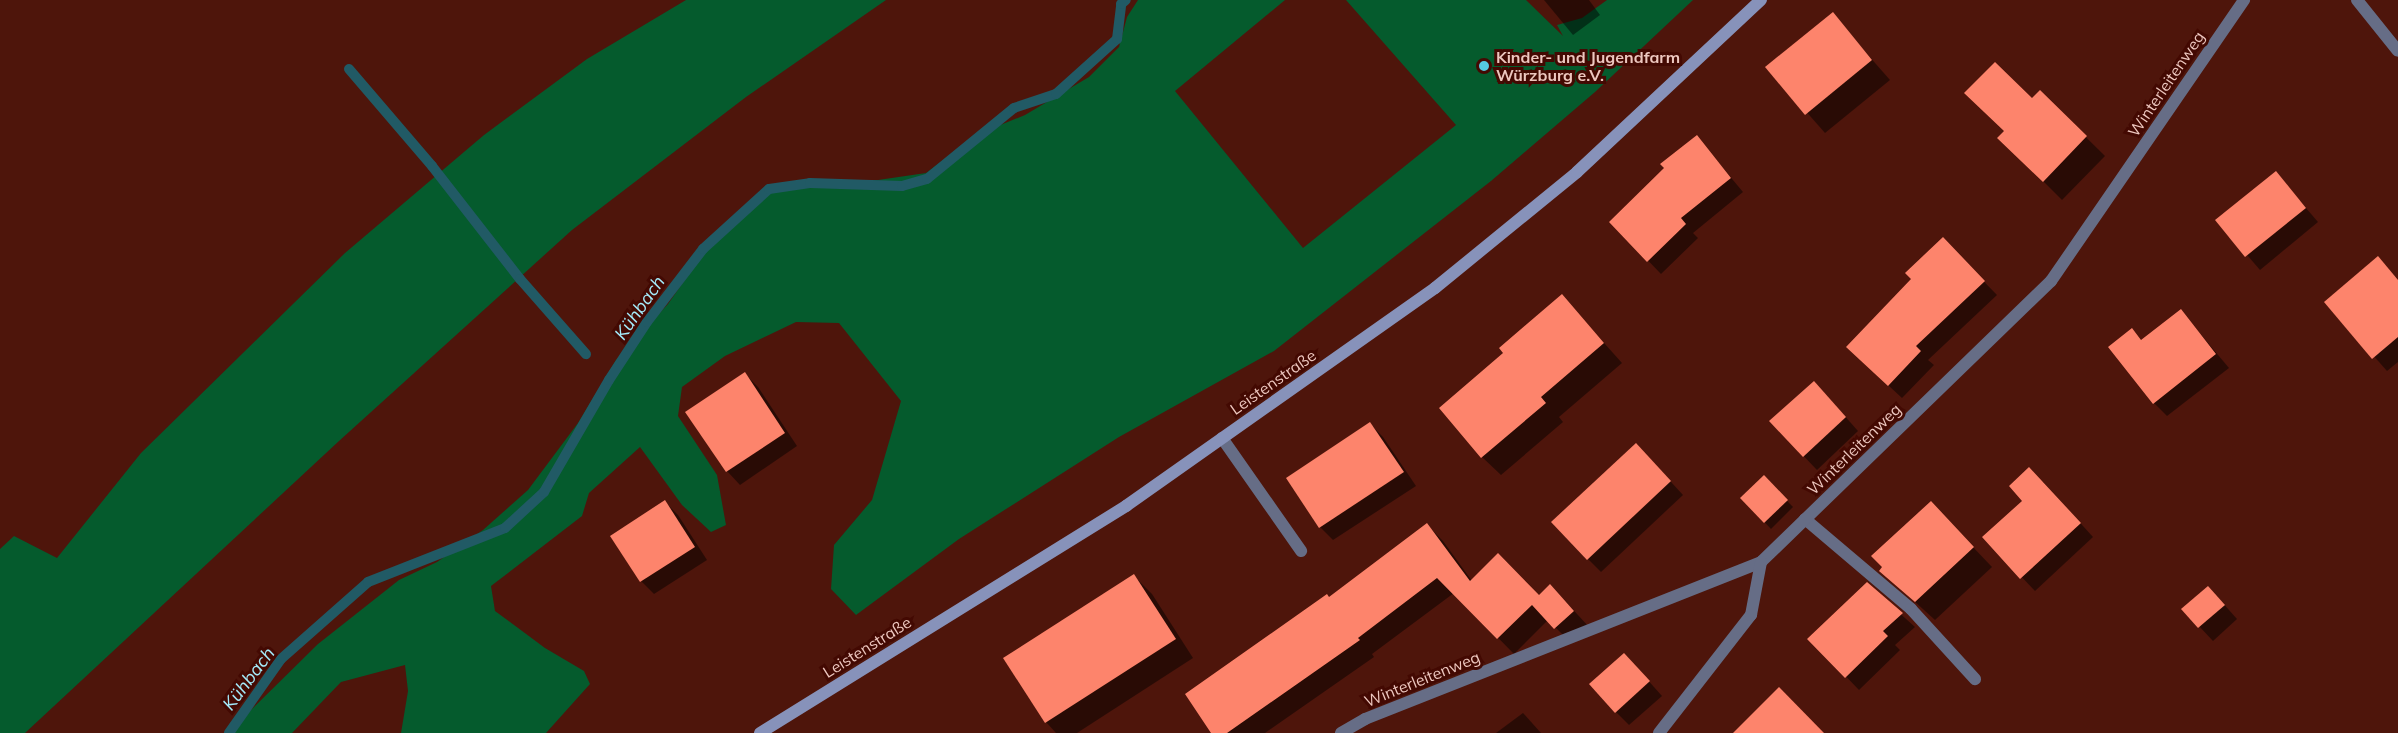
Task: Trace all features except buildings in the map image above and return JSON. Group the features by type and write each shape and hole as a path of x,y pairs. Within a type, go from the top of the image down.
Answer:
{"main road":[{"name":"Leistenstraße","path":"759,733 1126,506 1435,288 1577,172 1761,0"}],"street":[{"name":"Winterleitenweg","path":"1341,733 1365,719 1761,561 2051,281 2244,0"},
{"path":"2357,0 2398,51"},
{"path":"1222,438 1301,551"},
{"path":"1805,519 1911,609 1976,679"},
{"path":"1659,733 1751,615 1761,561"}],"green space":[{"path":"686,0 886,0 746,97 572,230 339,441 25,733 0,733 0,549 14,536 57,558 141,453 345,253 484,135 587,59"},
{"path":"1138,0 1285,0 1175,91 1303,248 1456,125 1346,0 1526,0 1563,36 1557,25 1582,18 1607,0 1693,0 1595,92 1491,181 1274,351 1119,437 959,539 856,615 831,589 834,545 872,500 901,401 839,323 796,322 725,356 682,387 678,416 717,475 726,525 711,532 682,505 640,447 589,493 582,516 491,586 495,611 545,648 584,671 590,684 546,733 401,733 408,691 405,665 341,682 292,733 234,733 250,711 318,644 399,580 437,562 483,530 528,490 578,423 616,360 668,304 722,227 755,196 818,180 878,180 926,173 976,135 1025,115 1089,77 1119,47 1127,17"}],"waterway":[{"name":"Kühbach","path":"229,733 281,659 368,582 505,528 544,492 609,380 647,322 703,249 769,189 810,183 902,186 927,179 1014,108 1056,94 1117,39 1121,4 1126,0"},
{"path":"349,69 432,166 520,279 586,354"}],"place":[{"name":"Kinder- und Jugendfarm Würzburg e.V.","path":"1484,66"}]}
